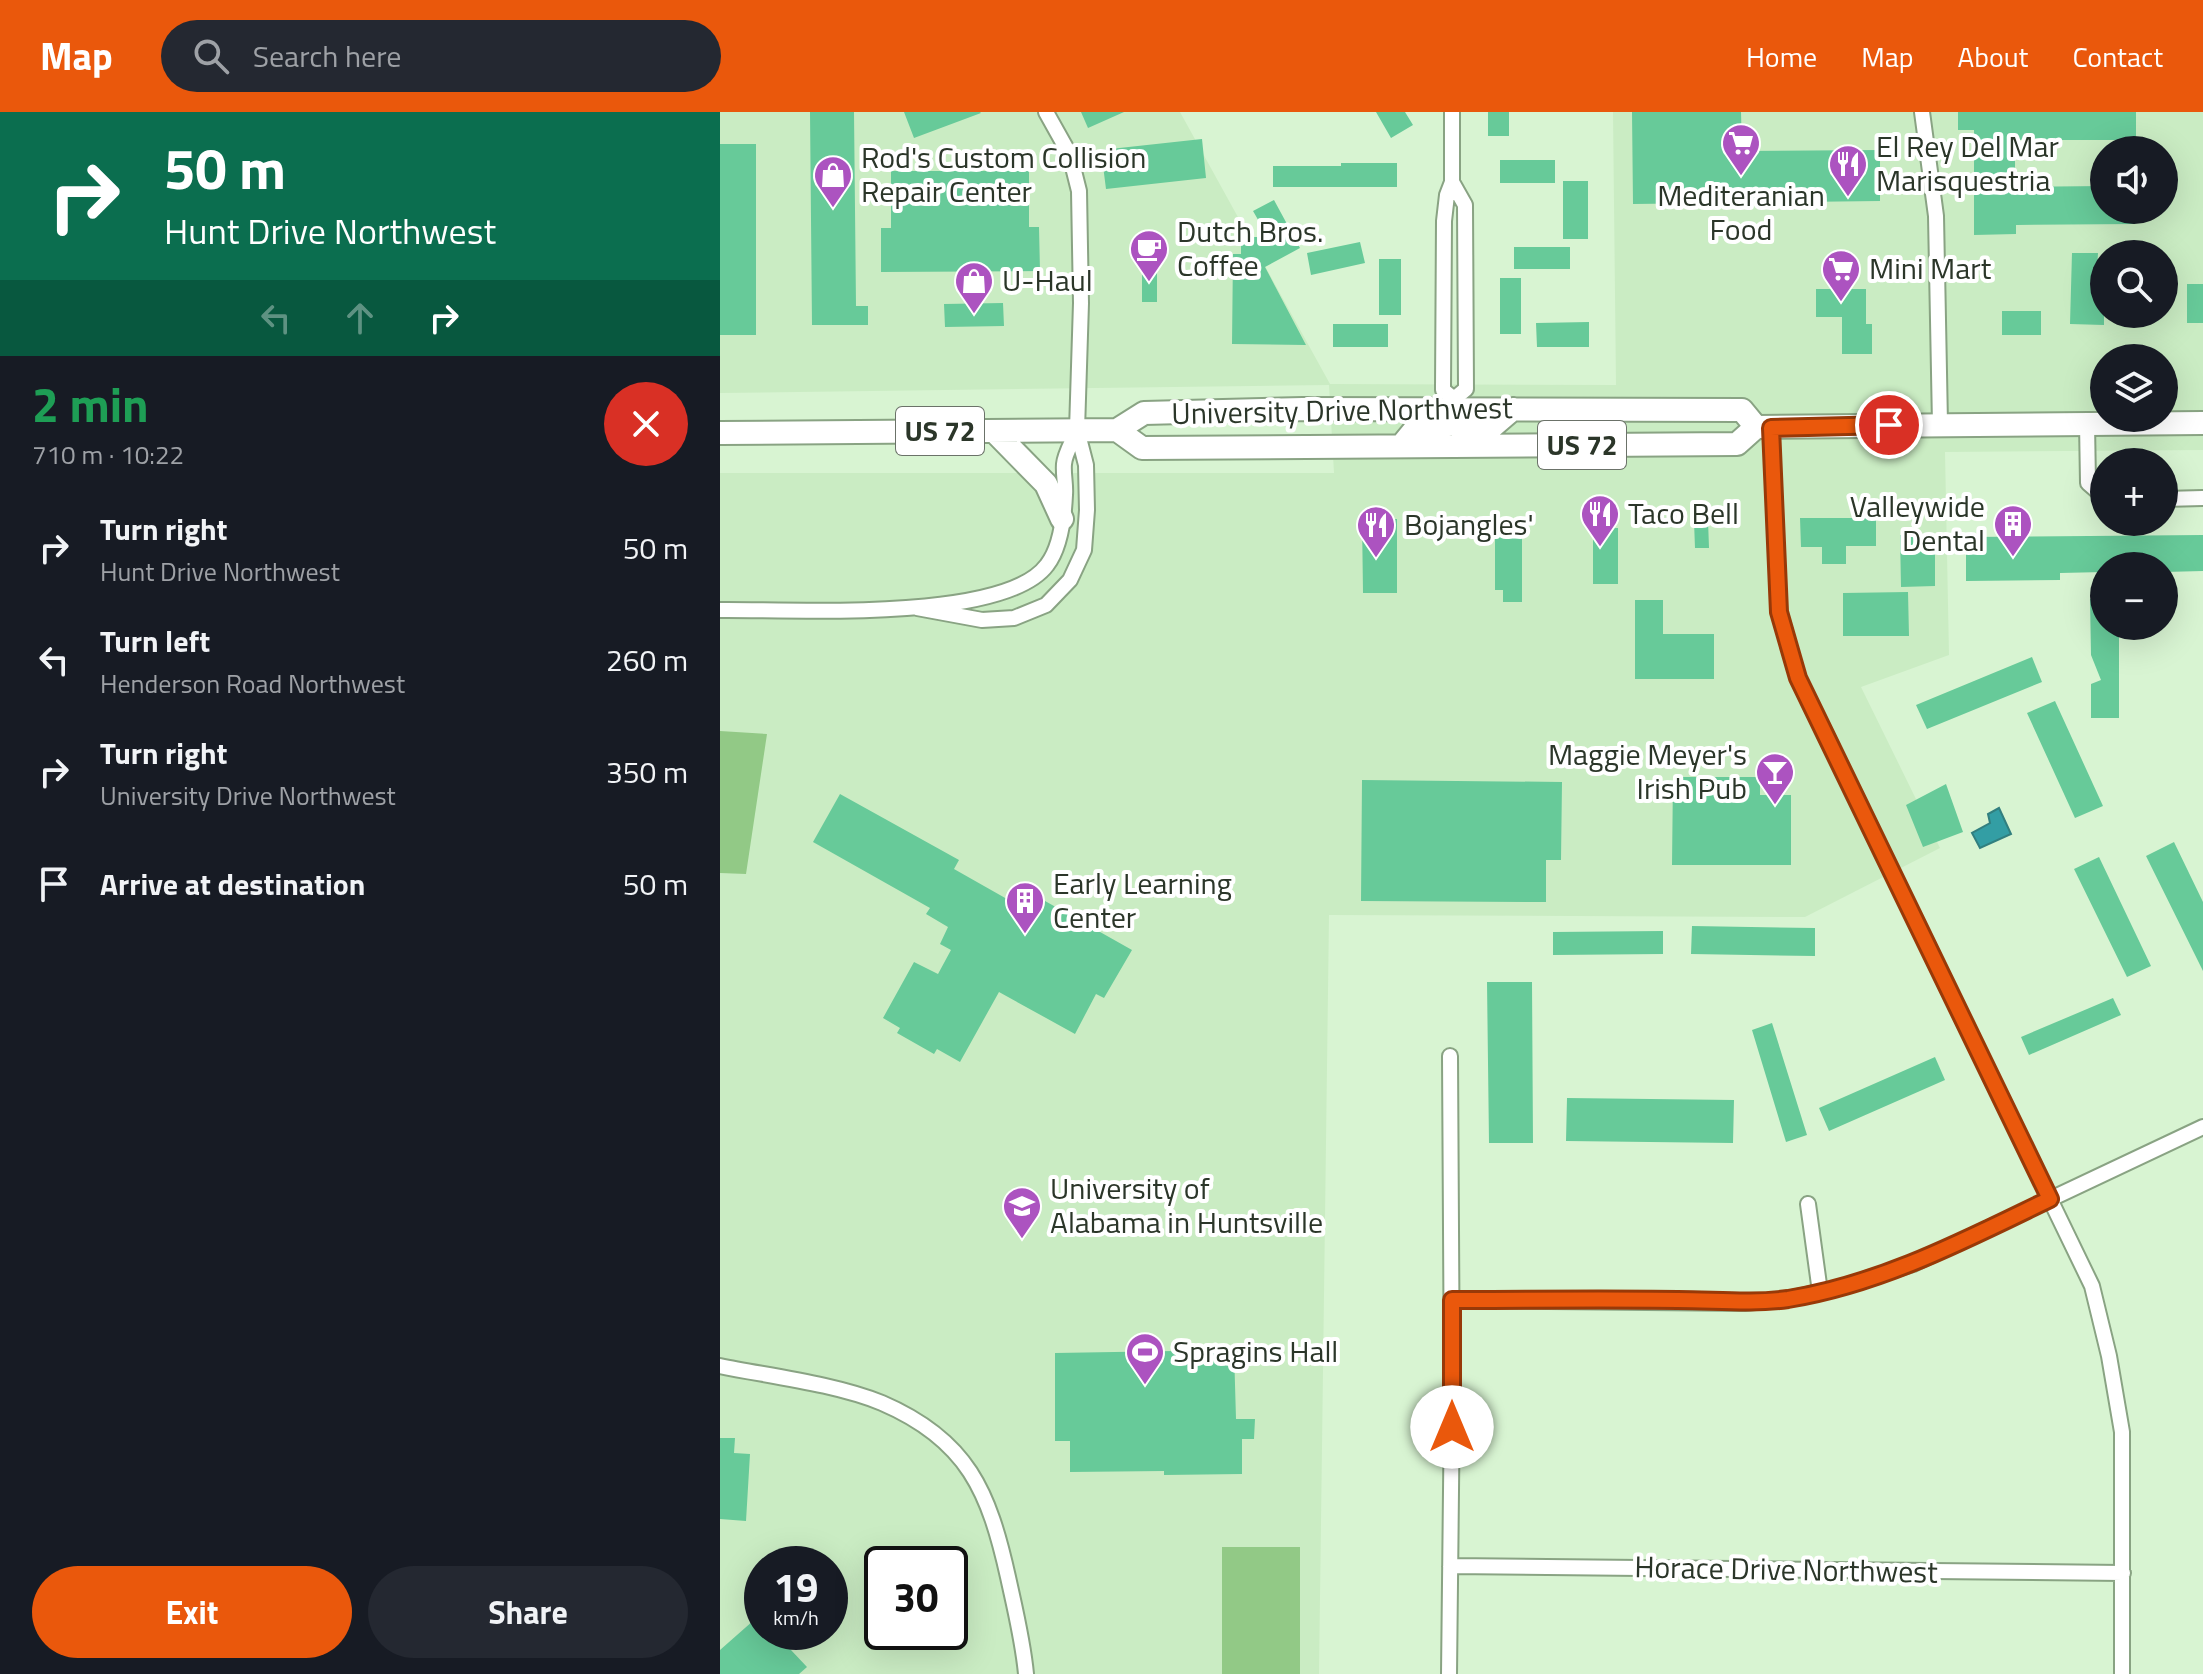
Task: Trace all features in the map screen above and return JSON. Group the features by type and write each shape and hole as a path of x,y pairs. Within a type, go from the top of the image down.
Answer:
{"highway":[{"name":"University Drive Northwest","path":"720,433 1117,430 1144,413 1454,404 1513,409 1742,410 1764,428"},
{"path":"1402,445 1416,428 1450,424 1454,404"},
{"path":"1461,445 1463,436 1470,428 1492,427 1513,409"},
{"name":"University Drive Northwest","path":"1117,430 1142,448 1737,444 1764,428 2203,423"},
{"path":"994,431 1046,484 1062,519"},
{"path":"720,441 803,433"}],"street":[{"path":"917,608 982,620 1014,618 1046,605 1070,580 1084,550 1086,465 1077,430 1081,303 1079,191 1070,155 1046,112"},
{"path":"1452,112 1452,182 1444,221 1443,390 1454,404 1466,389 1465,205 1452,182"},
{"path":"1922,112 1936,216 1940,424"},
{"path":"2087,423 2090,485"},
{"path":"1764,428 1779,612 1798,678 2092,1286 2109,1356 2122,1432 2122,1674"},
{"path":"720,610 917,608 989,597 1025,584 1047,566 1058,544 1065,495 1064,462 1077,430"},
{"path":"2178,499 2203,498"},
{"path":"1449,1674 1450,1056"},
{"path":"1452,1300 1745,1303 1820,1292 1913,1264 2203,1127"},
{"path":"1808,1204 1820,1292"},
{"path":"720,1366 880,1402 920,1423 955,1452 978,1481 997,1526 1026,1674"},
{"name":"Horace Drive Northwest","path":"1450,1566 2123,1573"}],"shaded area":[{"path":"720,112 1180,112 1330,384 1616,385 1613,112 2203,112 2203,450 2090,448 2090,451 1945,452 1949,655 1861,687 1940,848 1805,917 1329,915 1319,1674 720,1674 720,473 1334,473 1329,385 720,393"}],"green space":[{"path":"720,731 767,734 746,874 720,873"},
{"path":"1222,1547 1300,1547 1300,1674 1222,1674"}],"water":[{"path":"1999,808 2011,834 1980,848 1972,833 1990,823 1988,814"}],"building":[{"name":"Rod's Custom Collision Repair Center","path":"810,112 854,112 856,306 868,306 868,325 812,325"},
{"path":"904,112 980,112 981,113 914,138"},
{"path":"1081,112 1124,112 1088,128"},
{"path":"1376,112 1405,112 1413,125 1391,138"},
{"path":"1488,112 1509,112 1509,136 1488,136"},
{"path":"1632,112 1741,112 1742,151 1880,150 1880,201 1633,204"},
{"path":"1958,112 2136,112 2136,136 2090,136 2090,140 2015,140 2015,187 2090,186 2090,224 2135,224 2016,225 2016,234 1974,235 1974,130 1958,130"},
{"path":"1202,139 1206,178 1106,189 1101,150"},
{"path":"720,144 756,144 756,335 720,335"},
{"path":"1500,160 1555,160 1555,183 1500,183"},
{"path":"1341,163 1397,163 1397,187 1273,187 1273,166 1341,166"},
{"path":"891,171 1029,171 1029,227 1039,227 1040,271 881,272 881,228 891,228"},
{"path":"1563,181 1588,181 1588,239 1563,239"},
{"path":"1274,200 1300,248 1265,267 1306,345 1232,344 1233,254 1241,254 1241,237 1268,237 1253,211"},
{"path":"1360,242 1365,263 1311,275 1307,253"},
{"path":"1514,247 1570,247 1570,269 1514,269"},
{"path":"2072,253 2090,253 2090,325 2070,324"},
{"path":"1379,259 1401,259 1401,315 1379,315"},
{"name":"Dutch Bros. Coffee","path":"1142,270 1157,270 1157,302 1142,302"},
{"path":"1500,278 1521,278 1521,334 1500,334"},
{"path":"2187,284 2203,284 2203,323 2187,323"},
{"path":"1816,289 1866,289 1866,324 1872,324 1872,354 1842,354 1842,317 1816,317"},
{"name":"U-Haul","path":"1003,303 1004,326 945,327 944,304"},
{"path":"2002,311 2041,311 2041,335 2002,335"},
{"path":"1589,322 1589,347 1537,347 1536,323"},
{"path":"1333,324 1388,324 1388,347 1333,347"},
{"path":"1800,518 1876,518 1876,546 1846,546 1846,564 1822,564 1822,547 1801,547"},
{"path":"1362,519 1397,519 1397,593 1363,593"},
{"path":"1708,520 1709,548 1695,548 1694,521"},
{"path":"1495,526 1522,526 1522,602 1503,602 1503,590 1495,590"},
{"path":"1593,528 1618,528 1618,584 1593,584"},
{"path":"1900,535 1935,535 1935,586 1901,587"},
{"path":"2203,535 2203,571 2178,572 2178,552 2090,552 2090,572 2060,573 2060,580 1966,581 1966,537"},
{"path":"1908,592 1909,636 1843,636 1843,593"},
{"path":"1635,600 1663,600 1663,634 1714,634 1714,679 1635,679"},
{"path":"2091,640 2119,640 2119,718 2091,718 2091,684 2101,680 2091,655"},
{"path":"2032,657 2042,682 1927,729 1916,705"},
{"path":"2055,701 2103,806 2075,818 2027,713"},
{"path":"1673,777 1760,777 1760,795 1791,795 1791,865 1672,865"},
{"path":"1362,780 1562,782 1561,860 1546,860 1546,902 1361,901"},
{"path":"1946,784 1963,832 1923,847 1906,805"},
{"name":"Early Learning Center","path":"840,794 959,860 954,869 1014,903 1022,888 1132,950 1104,998 1096,994 1075,1034 999,992 960,1062 937,1049 934,1054 897,1033 900,1028 883,1018 914,962 938,974 951,950 940,944 948,927 926,914 930,908 813,842"},
{"path":"2174,842 2203,902 2203,971 2146,856"},
{"path":"2099,857 2151,966 2127,977 2074,869"},
{"path":"1692,926 1815,928 1815,956 1691,954"},
{"path":"1663,931 1663,954 1553,955 1553,932"},
{"path":"1487,982 1532,982 1533,1143 1489,1143"},
{"path":"2113,998 2121,1015 2029,1055 2021,1037"},
{"path":"1772,1023 1807,1135 1786,1142 1752,1030"},
{"path":"1935,1057 1945,1080 1829,1131 1819,1108"},
{"path":"1567,1098 1734,1100 1733,1143 1566,1141"},
{"name":"Spragins Hall","path":"1234,1350 1236,1419 1255,1419 1254,1439 1242,1439 1242,1474 1070,1472 1070,1441 1055,1441 1055,1353"},
{"path":"720,1438 735,1438 734,1453 750,1454 746,1521 720,1519"},
{"path":"744,1629 744,1650 791,1650 807,1667 799,1674 720,1674 720,1650"}],"place":[{"name":"Mediteranian Food","path":"1741,177"},
{"name":"El Rey Del Mar Marisquestria","path":"1848,198"},
{"name":"Rod's Custom Collision Repair Center","path":"833,209"},
{"name":"Dutch Bros. Coffee","path":"1149,283"},
{"name":"Mini Mart","path":"1841,303"},
{"name":"U-Haul","path":"974,315"},
{"name":"Taco Bell","path":"1600,548"},
{"name":"Valleywide Dental","path":"2013,558"},
{"name":"Bojangles'","path":"1376,559"},
{"name":"Maggie Meyer's Irish Pub","path":"1775,806"},
{"name":"Early Learning Center","path":"1025,935"},
{"name":"University of Alabama in Huntsville","path":"1022,1240"},
{"name":"Spragins Hall","path":"1145,1386"}],"route":[{"path":"1452,1427 1452,1300 1745,1303 1787,1299 1839,1288 1913,1264 2050,1199 1798,678 1779,612 1771,428 1889,425"}]}
